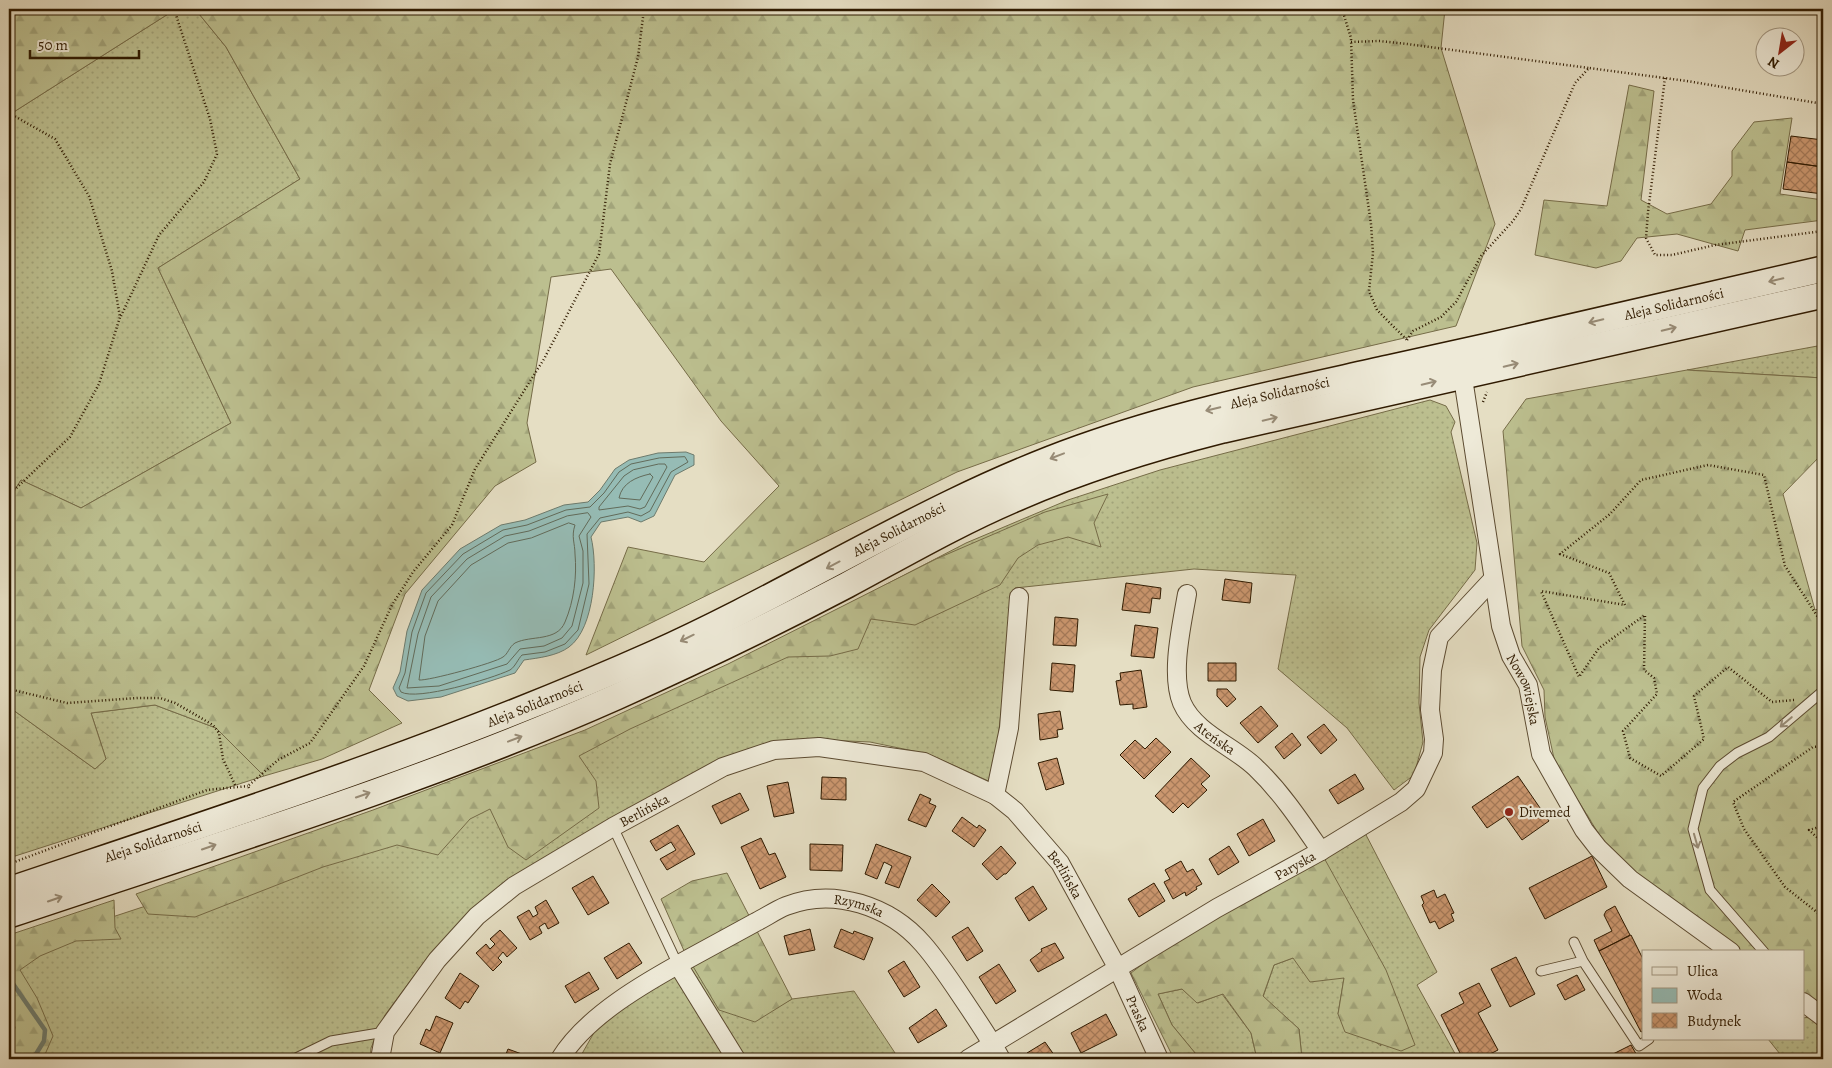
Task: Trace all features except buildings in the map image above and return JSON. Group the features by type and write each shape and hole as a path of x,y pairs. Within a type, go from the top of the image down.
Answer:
{"main road":[{"name":"Aleja Solidarności","path":"9,915 390,786 541,728 680,668 772,623 959,525 1068,477 1136,454 1461,364 1823,270"},
{"name":"Aleja Solidarności","path":"9,890 373,766 523,710 668,647 761,602 969,494 1059,455 1128,432 1186,415 1823,295"}],"street":[{"name":"Nowowiejska","path":"1461,364 1493,579 1505,642 1528,686 1541,754 1584,830 1598,848 1630,879 1729,950"},
{"name":"Paryska","path":"968,1059 1217,908 1321,851 1401,802 1416,789 1433,753 1434,739 1430,710 1432,670 1439,637 1493,579"},
{"name":"Ateńska","path":"1186,594 1180,640 1178,680 1182,704 1199,725 1220,743 1254,766 1283,796 1321,851"},
{"path":"995,795 1009,728 1019,597"},
{"name":"Berlińska","path":"380,1059 385,1032 437,960 477,916 514,886 613,827 723,767 774,750 819,747 924,762 995,795 1025,820 1060,863 1117,967"},
{"name":"Rzymska","path":"560,1059 575,1038 596,1017 678,965 786,906 809,900 838,899 860,903 885,914 904,926 922,942 993,1043 1001,1059"},
{"path":"678,965 736,1059"},
{"name":"Praska","path":"1117,967 1159,1059"}],"lane":[{"path":"1762,950 1710,890 1693,830 1703,788 1720,766 1737,753 1769,737 1823,691"},
{"path":"613,827 678,965"},
{"path":"1574,942 1583,961 1639,1046 1648,1040"},
{"path":"1541,971 1583,961"},
{"path":"294,1059 331,1042 385,1032"}],"path":[{"path":"9,495 70,437 100,384 120,317 158,235 204,182 218,154 210,119 174,9"},
{"path":"9,864 207,790 248,786 278,760 310,743 364,666 392,605 413,572 452,525 475,469 544,358 599,254 610,164 638,57 644,9"},
{"path":"1342,9 1351,42 1353,100 1371,224 1373,253 1369,291 1377,310 1407,340 1408,346"},
{"path":"1351,42 1379,41 1407,44 1665,78 1823,104"},
{"path":"1407,340 1413,332 1441,317 1456,302 1481,256 1513,221 1521,209 1575,83 1588,68"},
{"path":"1665,78 1646,238 1655,255 1672,255 1715,245 1823,232"},
{"path":"9,113 55,139 89,196 112,271 120,317"},
{"path":"1816,697 1772,702 1728,667 1694,696 1704,739 1661,776 1630,758 1623,731 1657,694 1654,678 1644,670 1645,614 1599,648 1579,677 1541,591 1625,605 1610,573 1560,554 1610,514 1641,480 1708,465 1764,475 1785,566 1823,625"},
{"path":"9,689 67,702 160,698 175,703 213,725 219,733 223,759 236,787"},
{"path":"1822,916 1785,887 1744,829 1733,802 1812,747 1823,746"},
{"path":"248,786 251,794"},
{"path":"1823,826 1809,830 1823,843"}],"green space":[{"path":"9,9 176,9 9,115"},
{"path":"176,9 195,9 226,47 300,179 158,268 231,423 81,508 21,480 9,499 9,115"},
{"path":"195,9 1445,9 1441,48 1495,224 1456,326 1193,387 957,472 586,655 628,547 704,562 779,486 721,421 611,269 551,277 527,423 536,462 495,486 405,594 369,690 402,723 322,759 264,776 216,728 155,705 91,713 106,759 95,769 9,707 9,499 21,480 81,508 231,423 158,268 300,179 226,47"},
{"path":"1629,85 1654,91 1641,200 1667,214 1711,204 1732,176 1732,151 1754,122 1792,118 1780,194 1823,200 1823,220 1745,230 1738,251 1677,234 1637,238 1621,261 1596,268 1535,255 1544,200 1607,206"},
{"path":"1823,345 1823,378 1687,370"},
{"path":"1687,370 1823,378 1823,453 1783,494 1815,610 1823,607 1823,1013 1804,999 1804,950 1736,950 1632,873 1608,849 1555,763 1545,717 1544,690 1522,646 1503,431 1526,399"},
{"path":"1430,400 1446,406 1455,422 1451,432 1477,543 1475,570 1429,630 1420,657 1419,703 1423,742 1414,775 1394,790 1347,728 1278,669 1296,575 1194,569 1015,588 993,783 928,754 870,742 803,739 743,751 613,819 469,913 430,954 385,1015 371,1048 370,1059 9,1059 9,951 395,824 554,757 966,543 1068,500 1160,470"},
{"path":"1108,494 1094,523 1101,547 1068,537 1038,545 1018,558 1000,585 915,625 871,619 858,649 830,656 788,657 630,729 579,756 596,781 599,808 526,860 508,847 490,809 470,819 438,855 397,845 323,867 195,917 148,914 136,894 373,810 585,730 728,664 936,559 1045,512"},
{"path":"155,705 216,728 264,776 9,858 9,707 95,769 106,759 91,713"},
{"path":"1364,831 1437,972 1417,985 1458,1059 1302,1059 1299,1029 1263,997 1274,965 1293,958 1344,978 1338,1014 1381,1046 1323,856"},
{"path":"1323,856 1386,970 1415,1045 1401,1051 1345,1032 1338,1014 1344,978 1310,982 1293,958 1274,965 1263,996 1299,1029 1302,1059 1257,1059 1251,1033 1223,994 1197,1003 1182,989 1158,994 1172,1025 1200,1059 1174,1059 1131,973 1182,934"},
{"path":"727,873 792,999 755,1022 719,1010 685,953 661,899 692,881"},
{"path":"114,900 115,928 121,939 76,941 40,956 20,970 37,998 53,1036 43,1059 9,1059 15,1027 9,1018 9,935"},
{"path":"692,965 774,1009 792,999 854,991 899,1059 579,1059 600,1022"},
{"path":"1182,989 1198,1003 1222,994 1251,1033 1257,1059 1200,1059 1172,1025 1158,994"},
{"path":"1810,1017 1823,1026 1823,1059 1784,1059 1769,1040 1804,1040 1804,1018"}],"water":[{"path":"686,452 694,455 694,465 675,475 654,516 641,522 628,517 601,522 591,537 594,579 589,611 578,638 569,647 553,655 524,660 515,673 441,697 408,701 397,696 393,688 400,672 407,631 422,590 460,549 501,525 525,520 564,505 588,502 600,490 615,469 629,460 658,453"}],"waterway":[{"path":"9,978 45,1030 44,1041 33,1059"}],"place":[{"name":"Divemed","path":"1509,812"}]}
